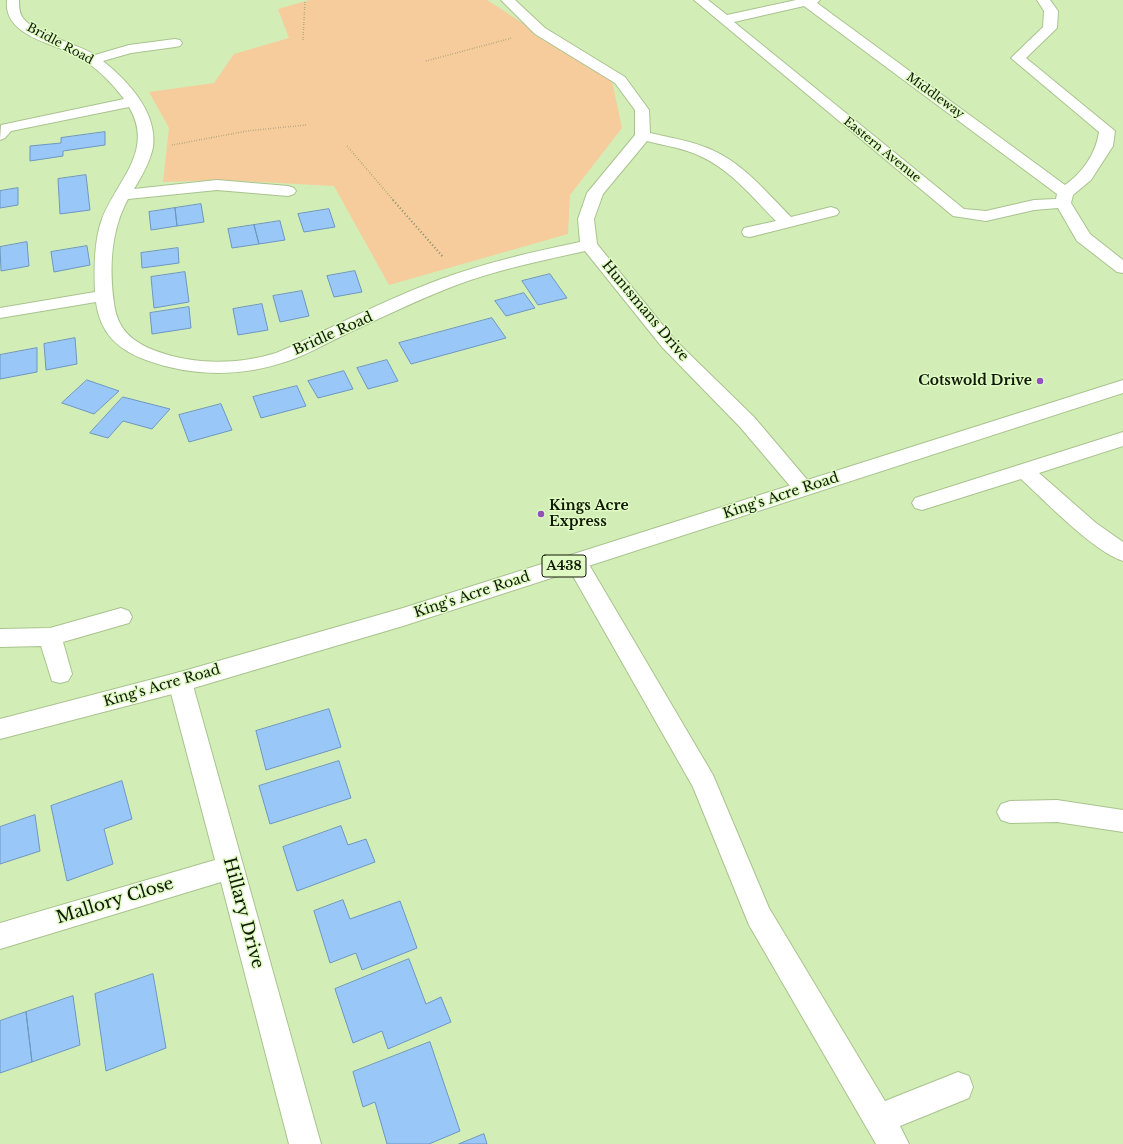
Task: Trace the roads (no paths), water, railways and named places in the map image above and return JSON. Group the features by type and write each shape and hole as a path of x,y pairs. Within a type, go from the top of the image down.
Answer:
{"main road":[{"name":"Bridle Road","path":"13,0 12,8 17,20 32,31 84,54 108,72 132,102 144,122 146,150 111,219 106,238 103,296 109,320 119,337 137,350 164,361 190,367 226,368 256,364 282,357 438,286 471,274 501,265 589,245"},
{"path":"507,0 540,31 620,80 642,110 642,136 595,193 586,219 589,245"},
{"name":"Eastern Avenue","path":"700,0 959,213 986,216 1064,198"},
{"path":"1043,0 1051,11 1050,28 1018,58 1107,131 1105,146 1083,180 1064,198 1083,238 1123,268"},
{"path":"724,20 808,1"},
{"name":"Middleway","path":"808,1 1064,198"},
{"path":"93,60 130,49 175,43"},
{"path":"2,126 132,102"},
{"path":"642,136 697,149 715,157 729,166 787,222"},
{"path":"123,195 217,185 288,191"},
{"path":"750,232 831,212"},
{"name":"Huntsmans Drive","path":"589,245 668,343 747,422 803,488"},
{"path":"0,313 103,296"},
{"name":"King's Acre Road","path":"0,729 180,682 403,617 1123,386"},
{"path":"922,503 1123,439"},
{"path":"1024,471 1088,528 1123,553"},
{"path":"576,562 704,783 759,916 893,1144"},
{"path":"0,638 50,637 121,617"},
{"path":"50,637 60,674"},
{"name":"Hillary Drive","path":"180,682 305,1144"},
{"path":"1010,812 1057,811 1123,821"},
{"name":"Mallory Close","path":"0,936 230,867"},
{"path":"879,1119 958,1087"}],"place":[{"name":"Cotswold Drive","path":"1040,381"},
{"name":"Kings Acre Express","path":"541,514"}]}
